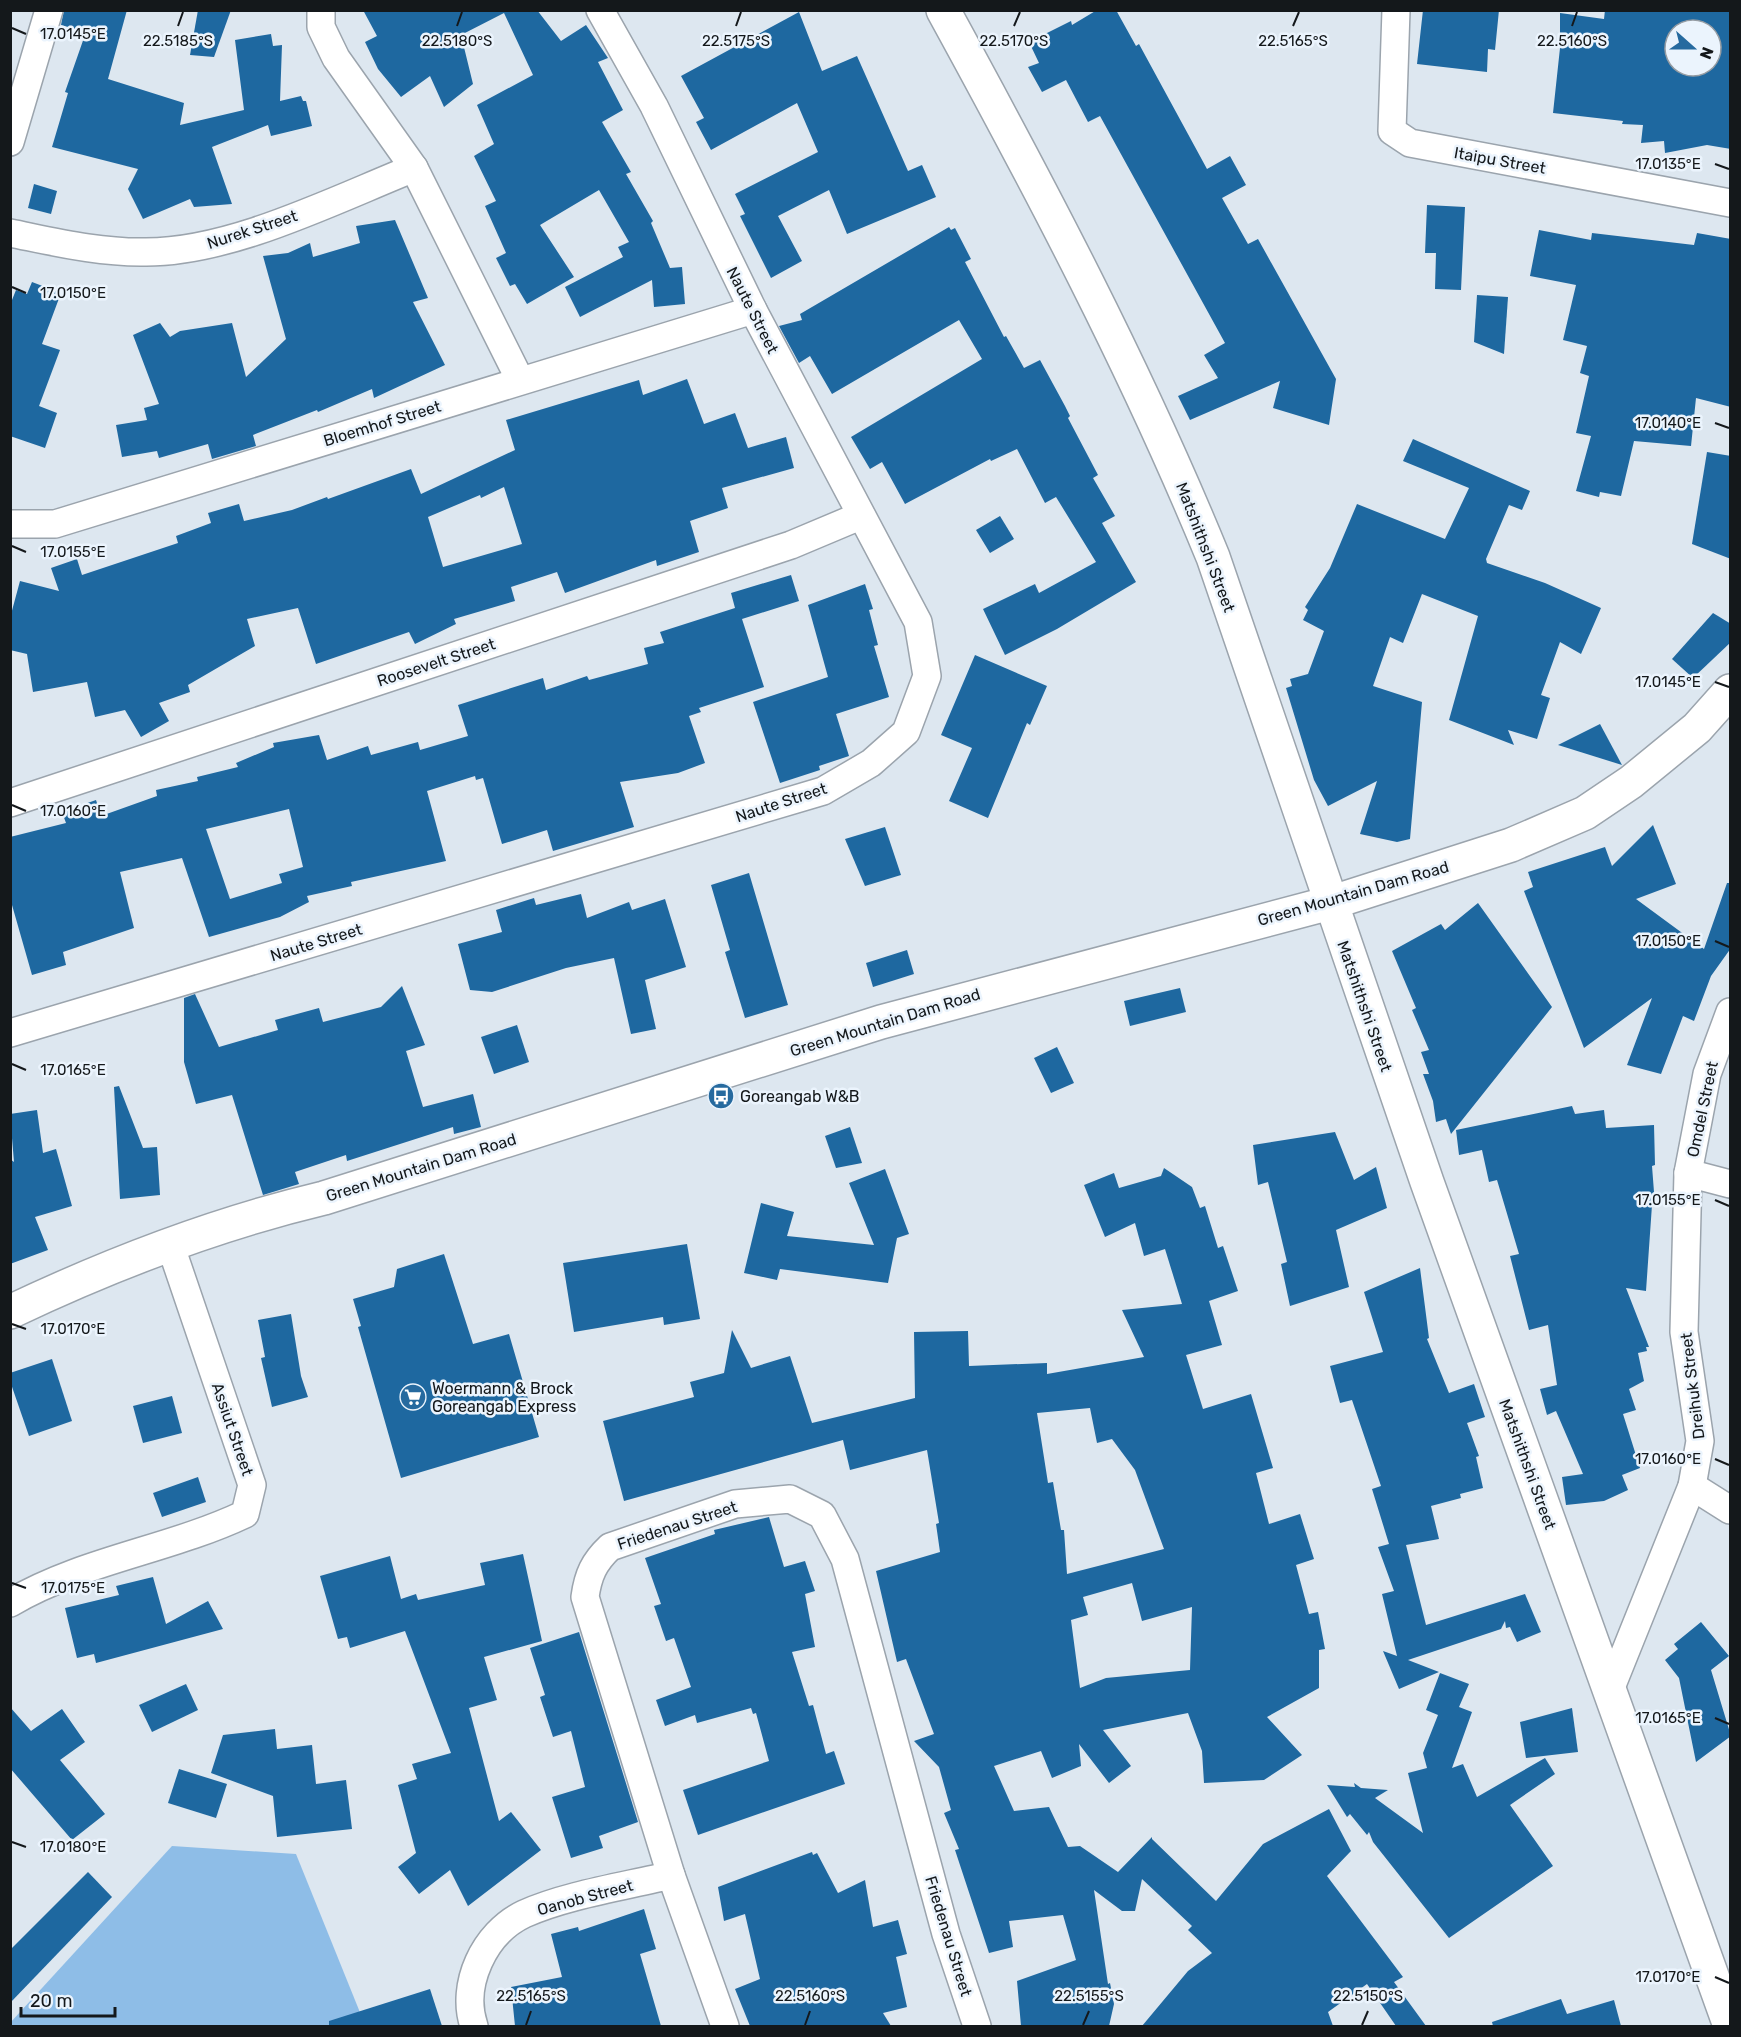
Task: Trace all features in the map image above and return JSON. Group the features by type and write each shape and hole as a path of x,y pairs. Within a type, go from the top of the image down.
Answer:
{"main road":[{"name":"Matshithshi Street","path":"943,10 1050,206 1182,482 1216,568 1431,1193 1730,2026"},
{"name":"Green Mountain Dam Road","path":"10,1312 87,1276 170,1244 881,1022 1330,903 1511,845 1585,813 1631,782 1727,704"}],"street":[{"path":"10,142 49,10"},
{"path":"321,10 321,27 336,58 414,168 520,380"},
{"name":"Naute Street","path":"10,1033 823,791 871,763 906,732 927,676 918,622 753,310 654,106 600,10"},
{"name":"Itaipu Street","path":"1396,10 1392,131 1410,143 1731,203"},
{"name":"Nurek Street","path":"10,234 72,246 146,252 206,245 285,220 414,168"},
{"name":"Bloemhof Street","path":"10,524 56,524 753,310"},
{"name":"Roosevelt Street","path":"10,803 791,545 860,516"},
{"name":"Omdel Street","path":"1688,1173 1707,1074 1731,1012"},
{"path":"1688,1173 1731,1184"},
{"name":"Dreihuk Street","path":"1610,1690 1692,1486 1700,1442 1684,1332 1688,1173"},
{"name":"Assiut Street","path":"10,1603 67,1575 217,1527 244,1514 252,1485 170,1244"},
{"path":"1692,1486 1731,1510"},
{"name":"Friedenau Street","path":"725,2026 671,1875 585,1597 588,1574 610,1547 735,1504 790,1499 822,1515 845,1559 946,1934 977,2026"},
{"name":"Oanob Street","path":"474,2026 469,1992 476,1967 497,1936 522,1916 671,1875"}],"shaded area":[{"path":"172,1846 296,1854 359,2010 363,2026 11,2026 10,2023"}],"building":[{"path":"64,10 127,10 108,79 184,103 180,125 244,110 235,40 271,34 273,46 282,45 280,101 301,96 303,101 306,101 312,126 271,136 268,125 212,147 232,204 194,207 190,199 143,219 128,189 138,169 52,147 68,93 65,92 86,32 61,25"},
{"path":"198,10 231,10 214,57 190,55"},
{"path":"363,10 537,10 561,41 586,25 608,58 598,62 623,110 602,122 631,172 626,174 653,221 651,223 670,268 682,267 685,304 654,307 652,280 580,317 565,287 623,257 618,247 629,242 599,190 540,225 574,277 527,304 515,284 510,286 496,258 506,253 485,206 496,201 474,156 494,144 477,105 533,75 504,13 461,35 473,84 444,107 430,76 401,97 378,69 365,42 377,36"},
{"path":"1097,10 1116,10 1136,46 1139,44 1207,169 1230,156 1246,185 1222,198 1248,244 1258,239 1336,379 1329,425 1273,408 1280,381 1190,420 1178,396 1218,378 1204,355 1225,343 1100,116 1088,122 1066,80 1042,92 1028,67 1039,63 1029,42 1071,21 1072,25"},
{"path":"1423,10 1499,10 1495,50 1488,49 1487,72 1417,64"},
{"path":"1605,10 1731,10 1731,149 1707,145 1665,153 1664,141 1641,143 1643,125 1553,113 1560,48 1560,13 1604,19"},
{"path":"799,12 822,71 857,56 908,171 922,165 936,197 847,234 829,190 778,216 802,261 771,278 740,216 745,214 735,194 818,152 797,103 711,150 696,122 704,118 681,76"},
{"path":"34,184 57,191 51,214 28,208"},
{"path":"1427,205 1465,207 1461,290 1435,289 1436,253 1425,253"},
{"path":"395,220 428,298 413,302 445,365 374,398 372,389 318,412 317,410 253,435 256,446 212,459 208,444 159,458 157,451 122,457 116,425 147,420 144,408 159,404 133,335 160,323 170,337 180,331 232,323 246,377 286,339 263,256 288,253 310,243 313,257 360,243 356,226"},
{"path":"949,227 951,230 955,228 971,259 965,262 1004,337 1006,336 1024,368 1040,360 1065,406 1070,416 1068,418 1098,475 1093,478 1115,516 1102,523 1136,582 1057,629 1005,655 983,609 1035,584 1039,593 1096,562 1056,497 1045,503 1017,449 991,461 990,459 905,504 882,462 870,469 851,437 982,359 959,320 832,394 810,356 799,363 779,326 802,320 800,314"},
{"path":"1539,230 1591,240 1592,233 1694,245 1697,233 1731,239 1731,407 1696,398 1691,446 1634,441 1621,496 1600,492 1599,497 1576,491 1591,436 1576,433 1589,376 1580,373 1587,346 1563,340 1576,285 1530,276"},
{"path":"32,282 61,293 42,344 60,350 39,406 57,413 45,448 10,436 10,305 16,290 27,294"},
{"path":"1477,295 1508,297 1504,354 1474,342"},
{"path":"687,379 704,424 735,413 748,448 786,437 794,468 722,488 728,508 690,521 699,552 657,566 656,560 565,593 557,572 511,587 515,601 454,619 456,624 415,644 409,632 316,664 298,608 247,619 255,646 188,685 190,692 159,703 169,721 141,737 125,710 95,717 87,682 33,692 27,654 10,650 10,618 20,581 59,591 51,568 77,559 82,575 178,543 176,536 211,523 208,513 239,504 244,521 292,510 327,497 328,499 411,469 421,494 515,450 506,420 639,380 643,395","holes":["504,487 522,544 443,567 428,517"]},
{"path":"1413,439 1530,491 1522,510 1509,505 1486,559 1487,563 1545,583 1601,608 1581,654 1560,642 1541,695 1550,698 1537,739 1508,730 1514,745 1449,720 1478,616 1422,594 1403,643 1390,637 1373,686 1422,702 1410,839 1397,842 1360,834 1377,781 1328,806 1314,780 1286,688 1292,686 1290,679 1308,674 1324,631 1303,620 1308,610 1305,607 1330,568 1357,504 1445,539 1469,488 1403,461"},
{"path":"1707,452 1731,456 1731,559 1692,544"},
{"path":"1000,516 1014,539 990,553 976,530"},
{"path":"791,575 799,601 742,619 764,687 699,708 701,712 689,716 705,763 678,773 620,782 634,827 553,851 547,830 502,844 483,778 476,780 475,776 427,791 446,861 351,882 352,886 307,896 309,902 280,917 209,937 182,858 120,872 134,928 63,952 66,965 32,975 10,898 10,837 66,823 62,812 96,800 101,816 157,796 156,790 198,781 197,777 238,767 236,763 274,747 273,743 319,735 327,760 368,746 371,755 418,742 420,750 468,736 458,705 543,678 546,690 587,676 589,680 648,664 644,648 664,643 660,632 735,608 731,593","holes":["289,809 303,867 279,874 282,883 230,899 206,829"]},
{"path":"865,584 873,609 869,610 878,645 874,646 889,697 836,714 849,756 819,766 820,770 780,783 753,702 828,677 808,605"},
{"path":"1713,613 1731,624 1731,642 1693,678 1672,659"},
{"path":"975,655 1047,686 1030,725 1027,723 988,818 949,801 972,748 941,735"},
{"path":"1600,724 1622,765 1558,745"},
{"path":"1653,825 1676,884 1636,899 1704,949 1727,883 1731,883 1731,948 1711,976 1694,1021 1683,1016 1661,1074 1627,1065 1652,998 1584,1048 1524,891 1533,887 1528,872 1605,847 1612,866"},
{"path":"885,827 901,875 865,886 845,839"},
{"path":"749,873 788,1005 745,1018 725,952 730,950 711,885"},
{"path":"581,894 587,918 629,902 632,910 665,899 686,967 645,980 656,1029 631,1034 614,958 566,968 492,992 470,990 458,944 502,932 496,910 534,898 536,905"},
{"path":"1478,903 1552,1007 1451,1134 1446,1119 1436,1122 1433,1101 1423,1074 1429,1074 1421,1052 1429,1050 1412,1010 1416,1008 1392,951 1441,924 1445,930"},
{"path":"907,950 914,974 873,987 866,963"},
{"path":"402,986 425,1045 406,1051 423,1107 473,1094 481,1127 454,1134 453,1127 347,1161 346,1155 295,1172 299,1184 263,1195 232,1095 196,1104 184,1062 184,998 195,994 219,1047 278,1030 275,1020 319,1008 323,1022 381,1007"},
{"path":"1180,988 1186,1012 1130,1026 1124,1001"},
{"path":"517,1025 529,1062 494,1074 481,1037"},
{"path":"1057,1047 1074,1083 1051,1093 1034,1058"},
{"path":"119,1086 143,1148 157,1147 160,1195 120,1199 114,1087"},
{"path":"1572,1106 1575,1114 1604,1110 1606,1128 1654,1125 1655,1165 1652,1166 1655,1205 1652,1205 1646,1291 1626,1288 1649,1347 1646,1347 1647,1351 1638,1353 1644,1381 1629,1389 1636,1410 1623,1414 1640,1468 1622,1475 1628,1490 1604,1501 1566,1505 1562,1477 1583,1474 1556,1411 1547,1415 1540,1389 1557,1385 1548,1325 1529,1330 1510,1256 1519,1254 1497,1180 1489,1182 1482,1150 1459,1155 1456,1130"},
{"path":"37,1110 43,1153 56,1149 72,1206 35,1217 48,1250 10,1264 10,1159 14,1162 10,1114"},
{"path":"850,1127 862,1163 836,1168 825,1136"},
{"path":"1335,1132 1354,1180 1376,1167 1387,1208 1336,1230 1349,1287 1290,1306 1281,1264 1287,1262 1268,1182 1258,1185 1253,1145"},
{"path":"1164,1168 1192,1187 1200,1208 1205,1206 1218,1248 1223,1246 1238,1291 1209,1301 1222,1345 1186,1355 1203,1409 1251,1394 1273,1468 1256,1473 1269,1524 1300,1514 1314,1559 1296,1565 1309,1614 1318,1612 1325,1649 1319,1650 1319,1688 1267,1717 1302,1755 1264,1780 1204,1783 1202,1751 1188,1713 1103,1730 1131,1766 1109,1783 1079,1744 1081,1766 1052,1778 1041,1751 994,1766 1014,1811 1049,1807 1068,1847 1080,1846 1118,1872 1152,1837 1216,1901 1263,1844 1329,1809 1351,1851 1327,1876 1403,1977 1394,1982 1426,2026 1396,2026 1367,1984 1328,2012 1333,2026 1142,2026 1188,1971 1212,1953 1188,1930 1192,1926 1142,1879 1135,1911 1122,1911 1094,1890 1108,1984 1110,1983 1114,2004 1109,2026 1021,2026 1017,1981 1076,1960 1063,1915 1009,1921 1013,1947 989,1953 955,1850 959,1849 944,1813 951,1810 939,1767 914,1741 934,1734 906,1659 897,1662 876,1571 940,1552 936,1524 939,1523 927,1450 850,1470 843,1440 624,1501 603,1421 694,1397 690,1382 724,1373 732,1330 751,1368 790,1356 812,1423 915,1398 914,1332 968,1331 969,1366 1047,1363 1047,1374 1144,1357 1122,1310 1182,1304 1165,1249 1144,1256 1135,1223 1105,1237 1084,1185 1114,1173 1119,1188 1161,1176","holes":["1090,1408 1097,1443 1112,1439 1135,1470 1164,1549 1067,1574 1064,1530 1061,1530 1053,1482 1048,1483 1037,1413","1132,1583 1142,1621 1192,1607 1190,1670 1106,1678 1080,1688 1071,1620 1088,1615 1083,1597"]},
{"path":"885,1169 909,1234 897,1238 888,1283 780,1269 777,1280 744,1273 761,1203 794,1212 787,1236 874,1245 849,1183"},
{"path":"687,1244 700,1319 664,1325 663,1317 574,1332 563,1263"},
{"path":"444,1254 473,1344 509,1334 539,1437 401,1478 358,1327 361,1326 353,1299 394,1287 397,1269"},
{"path":"1420,1268 1429,1338 1427,1339 1449,1393 1474,1384 1485,1417 1467,1423 1479,1456 1476,1457 1483,1488 1460,1494 1461,1498 1431,1506 1439,1539 1406,1545 1426,1625 1525,1594 1541,1632 1517,1642 1510,1627 1506,1628 1505,1621 1501,1629 1408,1660 1439,1672 1399,1689 1383,1651 1397,1656 1382,1594 1394,1591 1378,1547 1389,1544 1372,1489 1381,1486 1352,1400 1340,1403 1330,1366 1383,1352 1364,1292"},
{"path":"291,1314 301,1376 308,1397 272,1407 261,1358 265,1357 258,1320"},
{"path":"52,1359 72,1421 29,1436 10,1381 10,1373"},
{"path":"172,1396 182,1433 143,1443 133,1406"},
{"path":"198,1477 206,1502 162,1517 153,1493"},
{"path":"769,1517 784,1567 805,1561 815,1591 805,1594 815,1647 792,1652 809,1706 813,1705 826,1754 834,1751 845,1784 698,1835 683,1790 769,1761 756,1713 753,1714 751,1708 697,1723 695,1715 665,1726 656,1700 691,1687 674,1638 666,1641 654,1606 661,1604 645,1558 715,1534 714,1530"},
{"path":"523,1554 542,1641 484,1657 497,1700 469,1708 499,1821 511,1812 541,1850 468,1906 450,1870 419,1894 398,1867 416,1853 398,1785 417,1779 412,1764 451,1753 405,1631 350,1648 347,1637 338,1639 320,1576 390,1556 401,1599 416,1594 418,1600 485,1585 480,1563"},
{"path":"153,1577 166,1624 208,1601 223,1629 96,1663 94,1654 77,1658 65,1608 119,1595 116,1586"},
{"path":"1701,1622 1729,1656 1711,1670 1731,1736 1696,1762 1679,1678 1665,1660 1678,1649 1674,1644"},
{"path":"579,1632 638,1822 599,1836 603,1848 571,1858 552,1797 585,1787 571,1731 553,1737 540,1697 545,1695 530,1648"},
{"path":"1440,1673 1469,1684 1459,1707 1472,1712 1452,1768 1463,1764 1477,1797 1545,1758 1555,1774 1510,1805 1553,1866 1449,1938 1373,1842 1369,1832 1367,1835 1350,1814 1347,1817 1327,1785 1355,1787 1354,1783 1361,1788 1388,1790 1375,1798 1423,1833 1408,1773 1427,1768 1423,1753 1438,1715 1426,1710"},
{"path":"186,1684 198,1710 152,1732 139,1705"},
{"path":"10,1707 31,1731 62,1709 85,1742 60,1760 105,1814 72,1840 10,1768"},
{"path":"1572,1708 1578,1752 1526,1758 1520,1722"},
{"path":"275,1729 277,1749 312,1745 316,1784 346,1780 352,1829 277,1837 273,1796 211,1773 223,1735"},
{"path":"179,1769 227,1784 216,1818 168,1803"},
{"path":"812,1852 813,1855 817,1853 838,1893 865,1880 873,1927 898,1920 907,1954 896,1957 907,2007 883,2013 891,2026 750,2026 735,1989 760,1979 745,1914 724,1921 718,1887"},
{"path":"88,1872 112,1897 10,2003 10,1950"},
{"path":"644,1909 656,1949 640,1954 661,2026 515,2026 511,1987 562,1977 551,1934 578,1927 579,1931"},
{"path":"430,1989 442,2026 329,2026 329,2021"},
{"path":"1561,1999 1567,2014 1614,2000 1621,2026 1493,2026 1492,2022"}],"place":[{"name":"Goreangab W&B","path":"721,1096"},
{"name":"Woermann & Brock Goreangab Express","path":"413,1397"}]}
